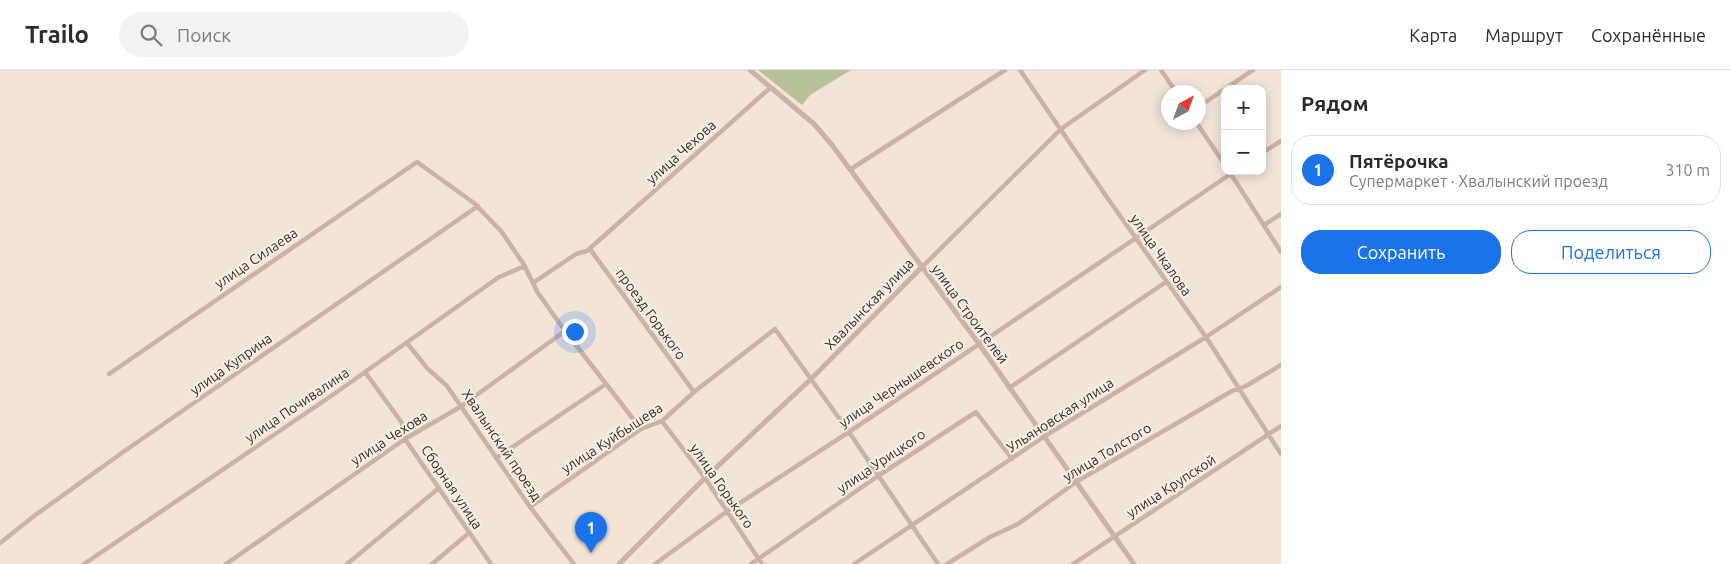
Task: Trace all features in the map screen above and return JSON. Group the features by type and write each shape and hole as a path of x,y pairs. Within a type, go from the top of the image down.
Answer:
{"street":[{"name":"улица Строителей","path":"750,70 814,124 832,145 979,344 1134,564"},
{"path":"850,169 1005,70"},
{"name":"улица Чкалова","path":"1020,70 1135,238 1206,337 1281,454"},
{"name":"Хвалынская улица","path":"619,564 705,478 811,379 1060,129 1145,70"},
{"path":"1161,70 1171,85"},
{"path":"1231,85 1253,70"},
{"name":"улица Чехова","path":"533,283 576,254 590,249 770,88"},
{"path":"1206,102 1221,92"},
{"path":"1201,130 1221,159"},
{"path":"1266,150 1281,141"},
{"name":"улица Силаева","path":"109,374 417,162 478,206"},
{"name":"улица Чернышевского","path":"655,564 726,512 849,432 1228,175"},
{"path":"1234,175 1281,252"},
{"path":"478,206 502,231 525,266 538,293 641,429"},
{"name":"улица Куприна","path":"0,543 34,516 126,450 478,206"},
{"path":"1264,225 1281,214"},
{"name":"проезд Горького","path":"590,249 694,392"},
{"name":"улица Почивалина","path":"84,564 366,372 500,277 525,266"},
{"path":"1009,388 1166,282"},
{"name":"Ульяновская улица","path":"854,564 1045,436 1206,337 1281,288"},
{"name":"улица Куйбышева","path":"530,506 641,429 662,421 694,392 775,329 811,379"},
{"name":"улица Чехова","path":"226,564 405,439 460,407 565,331"},
{"name":"Хвалынский проезд","path":"407,343 427,368 448,386 460,407 496,458 574,564"},
{"name":"улица Толстого","path":"947,564 990,537 1018,524 1076,482 1232,391 1240,390 1281,365"},
{"name":"Сборная улица","path":"366,372 402,423 405,439 491,564"},
{"path":"811,379 938,564"},
{"path":"496,458 606,384"},
{"name":"улица Урицкого","path":"751,564 878,476 976,412 1012,459"},
{"name":"улица Горького","path":"662,421 705,478 762,564"},
{"name":"улица Крупской","path":"1072,564 1281,426"},
{"path":"347,564 438,488"},
{"path":"432,564 469,533"}],"green space":[{"path":"758,70 851,70 810,95 802,105"}],"place":[{"name":"Пятёрочка","path":"591,553"}]}
